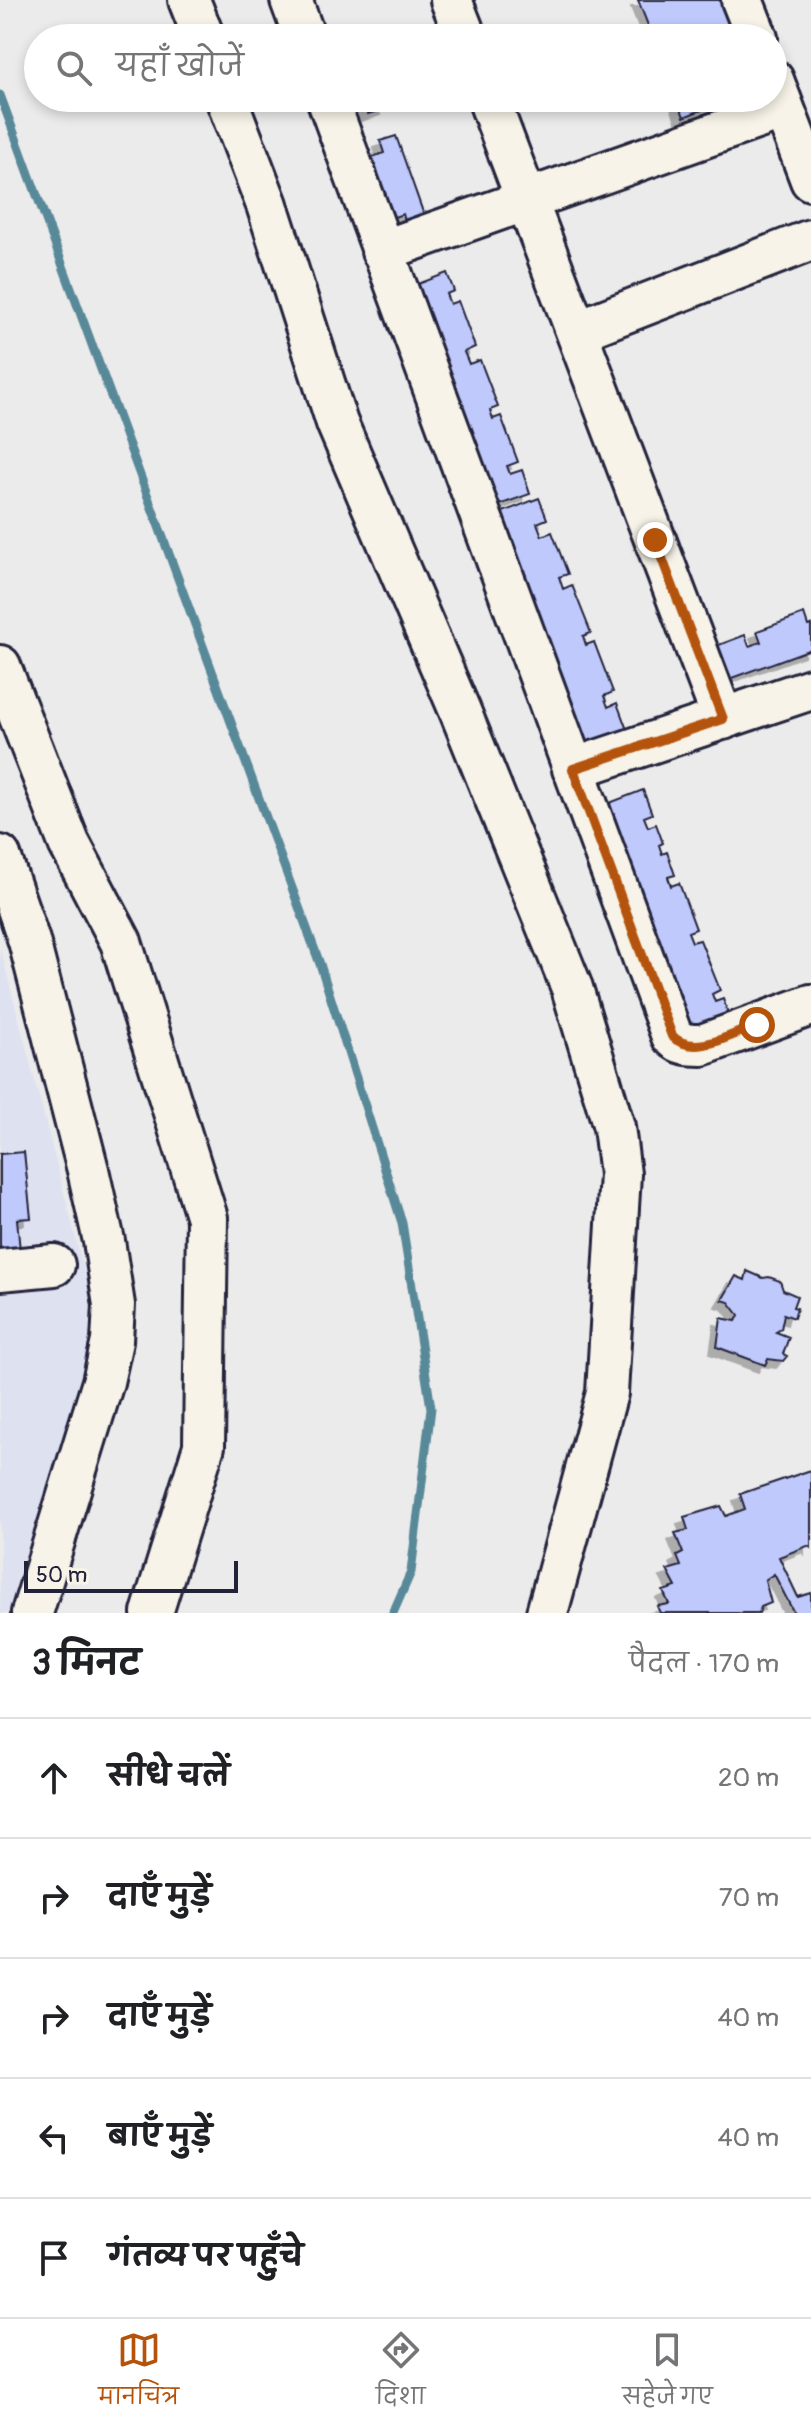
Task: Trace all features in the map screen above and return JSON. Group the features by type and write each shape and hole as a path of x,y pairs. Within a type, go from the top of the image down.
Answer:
{"street":[{"path":"189,0 198,24"},
{"path":"291,0 300,24"},
{"path":"451,0 460,24"},
{"path":"742,0 751,24"},
{"path":"231,112 267,205 337,423 460,711 572,988 614,1127 620,1174 607,1393 547,1613"},
{"path":"332,112 672,1036 687,1045 702,1045 811,1005"},
{"path":"493,112 723,719"},
{"path":"382,251 527,202 739,112"},
{"path":"785,112 811,180"},
{"path":"577,331 811,240"},
{"path":"0,666 69,843 121,942 207,1218 204,1446 152,1613"},
{"path":"573,769 811,689"},
{"path":"0,856 29,941 88,1170 114,1305 112,1341 103,1382 32,1613"},
{"path":"0,1270 54,1265"}],"shaded area":[{"path":"0,947 99,1327 22,1613 0,1613"}],"building":[{"path":"638,0 726,0 735,24 647,24"},
{"path":"396,136 425,218 406,225 403,214 382,221 361,161 384,153 380,141"},
{"path":"447,273 454,291 446,294 450,304 458,301 475,347 464,352 469,364 480,360 498,407 490,410 493,419 501,416 518,462 507,466 510,474 522,470 530,494 485,510 402,290"},
{"path":"539,498 547,519 537,523 542,536 552,532 568,574 559,577 563,589 572,585 591,633 583,636 586,645 594,642 613,692 604,696 608,707 617,703 627,730 583,746 495,515"},
{"path":"804,614 808,626 811,625 811,649 729,679 716,646 745,635 749,646 761,642 757,631"},
{"path":"643,790 652,814 644,817 648,827 656,824 663,843 659,845 662,854 667,852 675,875 668,877 671,886 679,883 696,929 688,932 692,942 700,940 720,990 712,994 715,1002 723,999 732,1024 689,1040 599,807"},
{"path":"24,1152 31,1218 17,1219 21,1261 0,1263 0,1154"},
{"path":"747,1271 780,1281 783,1290 797,1296 793,1307 797,1308 794,1318 784,1314 781,1329 776,1332 789,1337 783,1354 787,1356 783,1361 768,1359 765,1365 717,1347 721,1318 736,1321 739,1315 729,1302 722,1300 736,1276 745,1280"},
{"path":"811,1470 811,1549 810,1545 779,1557 798,1597 811,1593 811,1613 794,1613 774,1574 765,1580 771,1603 761,1607 759,1613 660,1613 657,1606 669,1604 663,1591 676,1587 667,1570 681,1566 677,1556 683,1553 675,1533 688,1530 684,1517 721,1506 726,1516 745,1509 740,1494"}],"waterway":[{"path":"0,95 320,964 402,1223 431,1408 411,1572 393,1613"}],"route":[{"path":"655,540 723,719 573,769 672,1036 687,1045 702,1045 757,1025"}]}
